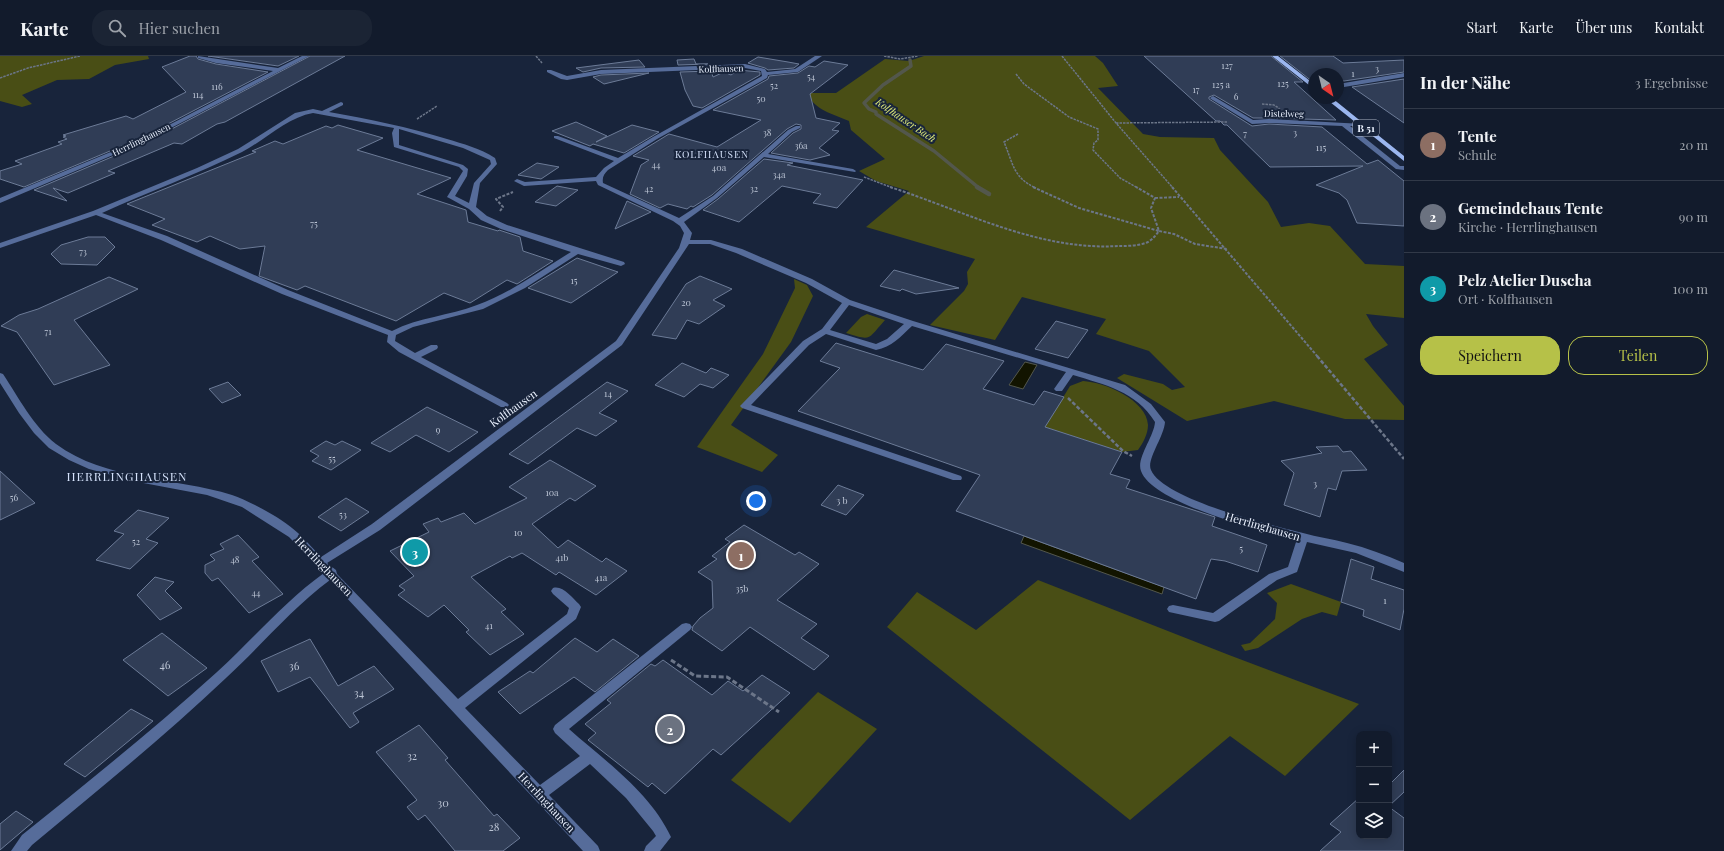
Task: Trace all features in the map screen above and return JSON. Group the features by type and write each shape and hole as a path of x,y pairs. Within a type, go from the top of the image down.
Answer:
{"main road":[{"path":"1275,56 1308,82"},
{"name":"B 51","path":"1335,104 1404,159"}],"street":[{"path":"200,56 216,61 278,70"},
{"name":"Herrlinghausen","path":"0,201 144,140 306,56"},
{"path":"766,74 796,71 819,56"},
{"name":"Kolfhausen","path":"549,70 563,78 600,72 745,66 762,70 766,74 765,77 655,138 606,169 601,174 599,179"},
{"path":"1344,85 1404,75"},
{"path":"1397,76 1404,79"},
{"name":"Distelweg","path":"1213,98 1252,122 1269,121 1361,125"},
{"path":"322,113 341,104"},
{"path":"0,246 96,213 225,158 261,138 279,124 304,112 322,113 397,127 468,148 488,156 493,160 494,164 477,183 472,207"},
{"path":"1344,124 1398,168 1404,168"},
{"path":"397,127 395,133 396,146 461,166 466,170 465,175 451,197 472,207 484,218 504,227 621,264"},
{"path":"680,222 715,197 790,131 798,127"},
{"path":"556,137 619,161"},
{"path":"763,155 853,172"},
{"path":"517,181 524,184 599,179 600,184 613,192 680,222 688,233 686,242 706,241 716,243 799,276 847,302 910,323 1122,387 1135,395 1154,412 1160,422 1155,444 1146,460"},
{"path":"96,213 164,238 285,292 392,334 410,325 480,307 522,286 577,251"},
{"name":"Kolfhausen","path":"322,562 376,527 619,343 686,242"},
{"path":"847,302 825,331 806,344 745,406 957,478"},
{"path":"825,331 876,347 881,347 888,343 910,323"},
{"path":"392,334 391,342 414,357 504,405"},
{"path":"414,357 434,347"},
{"path":"1058,389 1071,371"},
{"name":"Herrlinghausen","path":"2,382 38,430 52,445 68,455 93,467 228,498 248,506 293,534 322,562 593,851"},
{"name":"Herrlinghausen","path":"1146,460 1146,471 1151,480 1161,488 1176,496 1262,527 1303,538 1352,547 1404,568"},
{"path":"1173,609 1215,618 1274,577 1293,569 1303,538"},
{"path":"18,851 27,840 139,748 212,684 312,586 332,573"},
{"path":"457,707 572,616 575,607 557,591"},
{"path":"651,851 664,837 659,826 626,790 560,729 686,627"},
{"path":"539,794 590,756"}],"path":[{"path":"0,78 28,68 80,56"},
{"path":"884,56 900,59 918,56"},
{"path":"1062,56 1116,124 1228,249 1404,459"},
{"path":"1016,74 1024,84 1069,117 1098,130 1098,140 1094,144 1093,150 1120,178 1155,198 1180,197"},
{"path":"416,120 436,106"},
{"path":"1116,124 1209,122"},
{"path":"1018,134 1004,142 1013,162 1016,174 1028,185 1079,208 1174,234 1195,244 1228,249"},
{"path":"853,172 877,183 928,200 996,226 1062,242 1115,248 1136,245 1151,240 1159,231"},
{"path":"501,210 503,207 496,199 521,188 524,184"},
{"path":"1155,198 1151,208 1159,231"},
{"path":"1058,389 1124,451 1146,460"},
{"path":"658,650 695,676 727,677 779,712"}],"green space":[{"path":"0,56 148,56 149,59 115,65 89,79 57,80 22,95 32,104 22,107 0,101"},
{"path":"924,56 1095,56 1103,63 1118,86 1098,88 1143,134 1160,137 1214,138 1220,150 1268,202 1281,227 1309,223 1330,226 1365,264 1404,266 1404,318 1366,314 1373,326 1388,345 1364,359 1404,406 1404,420 1345,419 1274,401 1187,421 1117,378 1124,374 1163,384 1172,390 1185,387 1149,351 1096,334 1106,319 1022,297 995,340 930,325 964,291 968,284 967,272 975,259 866,227 909,191 876,181 859,171 885,159 851,130 849,121 831,114 814,104 807,93 836,93 885,59 909,61"},
{"path":"794,279 807,285 813,296 791,342 731,425 778,455 762,472 697,447 763,354 795,288"},
{"path":"867,314 885,320 872,335 865,338 846,333 861,317"},
{"path":"1083,381 1092,382 1113,389 1133,400 1140,408 1146,416 1148,425 1145,438 1138,450 1122,452 1045,427 1070,386"},
{"path":"1038,580 1359,704 1285,776 1230,736 1130,820 887,627 917,592 976,630"},
{"path":"1291,584 1341,602 1337,616 1322,612 1302,619 1258,648 1245,651 1241,645 1250,643 1275,619 1277,603 1267,593"},
{"path":"818,692 877,729 790,823 731,780"}],"shaded area":[{"path":"1025,362 1037,365 1023,389 1009,385"},
{"path":"1024,536 1164,587 1162,594 1021,543"}],"building":[{"path":"190,56 196,56 198,59 216,64 268,72 141,138 24,187 0,179 0,171 22,164 15,161 62,144 58,142 67,139 63,137 66,136 63,135 126,116 133,119 186,92 162,67"},
{"path":"208,56 299,56 278,66"},
{"path":"310,56 345,56 182,144 174,143 108,171 115,173 68,193 53,188 67,201 34,190 147,142"},
{"path":"1144,56 1271,56 1303,82 1294,82 1308,95 1308,104 1318,104 1336,120 1253,118 1214,95 1209,97 1209,99 1252,126 1269,124 1322,127 1367,164 1378,160 1404,181 1404,226 1357,223 1347,200 1339,193 1316,185 1363,166 1270,167 1227,125 1224,125 1220,121 1216,121"},
{"path":"1280,56 1333,56 1343,63 1404,60 1404,72 1344,81 1344,68 1308,68 1308,78"},
{"path":"758,57 799,64 794,68 768,70 748,63"},
{"path":"694,59 696,64 708,64 678,65 677,60"},
{"path":"639,60 645,67 601,68 583,72 576,68"},
{"path":"824,61 848,65 810,94 816,118 840,123 832,130 839,131 819,148 830,155 810,160 771,153 793,133 801,129 801,125 796,124 787,129 712,195 693,207 691,206 687,209 668,204 660,208 630,194 641,165 649,160 633,156 669,134 717,147 761,120 713,110 768,79 769,76 798,73 809,66 815,67"},
{"path":"738,70 760,72 760,75 702,108 693,106 685,90 680,72 711,71 713,77 724,72 731,75"},
{"path":"649,73 604,84 593,77 601,75"},
{"path":"1404,79 1404,123 1352,87"},
{"path":"576,122 607,136 596,142 632,125 659,132 624,153 593,144 590,146 552,131"},
{"path":"338,125 383,138 357,150 451,178 417,194 466,210 468,222 520,237 523,251 553,261 517,284 507,280 470,303 444,293 396,321 305,286 297,290 259,276 265,246 240,249 210,236 197,242 152,225 165,219 127,204 256,152 252,151 275,141 283,144 326,126 332,128"},
{"path":"764,159 793,163 787,165 863,180 837,208 813,203 821,194 782,186 739,222 703,210"},
{"path":"537,163 559,167 541,179 518,175"},
{"path":"557,186 578,190 556,206 535,202"},
{"path":"627,201 651,212 615,229"},
{"path":"88,237 105,237 115,247 97,265 61,264 51,254 61,245"},
{"path":"577,258 618,272 571,303 528,288"},
{"path":"894,270 959,288 916,294 902,289 900,291 880,286"},
{"path":"700,276 732,289 713,300 725,306 699,324 687,320 676,339 652,335 686,284"},
{"path":"109,277 138,289 74,320 110,365 54,385 17,332 1,326 19,315 38,309"},
{"path":"1056,321 1088,330 1068,358 1035,349"},
{"path":"836,343 923,370 946,344 1004,361 983,389 1034,405 1044,391 1064,397 1045,427 1122,452 1110,474 1130,480 1126,488 1215,517 1212,526 1267,545 1258,572 1225,561 1211,559 1196,599 956,511 980,475 798,411 840,368 820,361"},
{"path":"682,363 706,373 711,368 729,375 713,388 700,384 684,397 655,385"},
{"path":"228,382 241,395 222,403 209,389"},
{"path":"607,382 628,391 599,413 617,421 596,436 577,428 528,464 509,454"},
{"path":"427,407 478,432 449,452 416,435 390,452 371,443"},
{"path":"326,441 335,445 342,441 361,450 331,470 312,461 319,456 310,451"},
{"path":"1338,446 1343,452 1351,451 1367,470 1342,471 1336,490 1328,488 1320,517 1284,505 1294,473 1281,461 1322,453 1316,447"},
{"path":"550,460 596,486 575,501 570,498 532,524 558,548 568,540 602,562 606,558 627,571 596,595 559,572 556,575 522,553 512,558 510,556 471,577 506,609 501,612 524,634 490,655 466,632 469,630 444,605 428,617 398,595 405,590 399,586 414,576 390,551 429,532 423,524 438,518 441,522 464,513 475,524 527,498 509,487"},
{"path":"0,471 35,503 0,520"},
{"path":"838,485 864,495 846,515 821,505"},
{"path":"346,498 369,512 341,531 318,517"},
{"path":"138,510 169,518 146,539 158,543 130,569 96,560 124,534 114,531"},
{"path":"744,525 795,555 799,552 819,564 777,600 817,624 801,638 829,656 814,670 750,627 722,651 692,630 693,626 700,618 713,608 712,581 698,572 717,559 712,556 730,542 725,539"},
{"path":"238,535 259,557 252,561 283,594 249,613 218,578 212,581 205,573 205,565 215,560 210,555 224,549 220,544"},
{"path":"1351,559 1374,567 1371,579 1404,590 1404,609 1400,630 1363,616 1364,610 1341,602"},
{"path":"155,577 174,582 165,591 182,608 160,620 137,595"},
{"path":"162,633 207,668 168,696 123,660"},
{"path":"575,638 597,652 613,639 639,656 595,692 574,677 520,714 498,692 530,671 533,673"},
{"path":"310,639 338,686 374,666 394,689 353,713 359,722 350,728 310,677 278,692 261,661"},
{"path":"663,660 712,695 728,681 743,691 762,675 790,693 721,755 713,749 665,794 652,783 648,787 588,740 596,733 585,724 611,703 607,700 651,664 655,666"},
{"path":"131,709 153,721 85,777 64,764"},
{"path":"419,725 448,758 445,760 494,816 497,814 520,838 503,851 455,851 425,815 418,820 407,807 417,800 376,752"},
{"path":"1404,770 1404,792 1392,803 1392,803 1392,782"},
{"path":"1356,801 1356,839 1392,839 1392,809 1404,818 1404,851 1320,851 1341,832 1330,824"},
{"path":"16,811 33,822 0,850 0,824"}],"waterway":[{"name":"Kolfhauser Bach","path":"910,60 911,66 883,85 864,103 869,109 876,112 876,114 934,151 979,188"},
{"name":"Kolfhauser Bach","path":"977,187 989,194"}],"place":[{"name":"Pelz Atelier Duscha","path":"415,552"},
{"name":"Tente","path":"741,555"},
{"name":"Gemeindehaus Tente","path":"670,729"}],"district":[{"name":"KOLFHAUSEN","path":"712,154"},
{"name":"HERRLINGHAUSEN","path":"127,476"}]}
